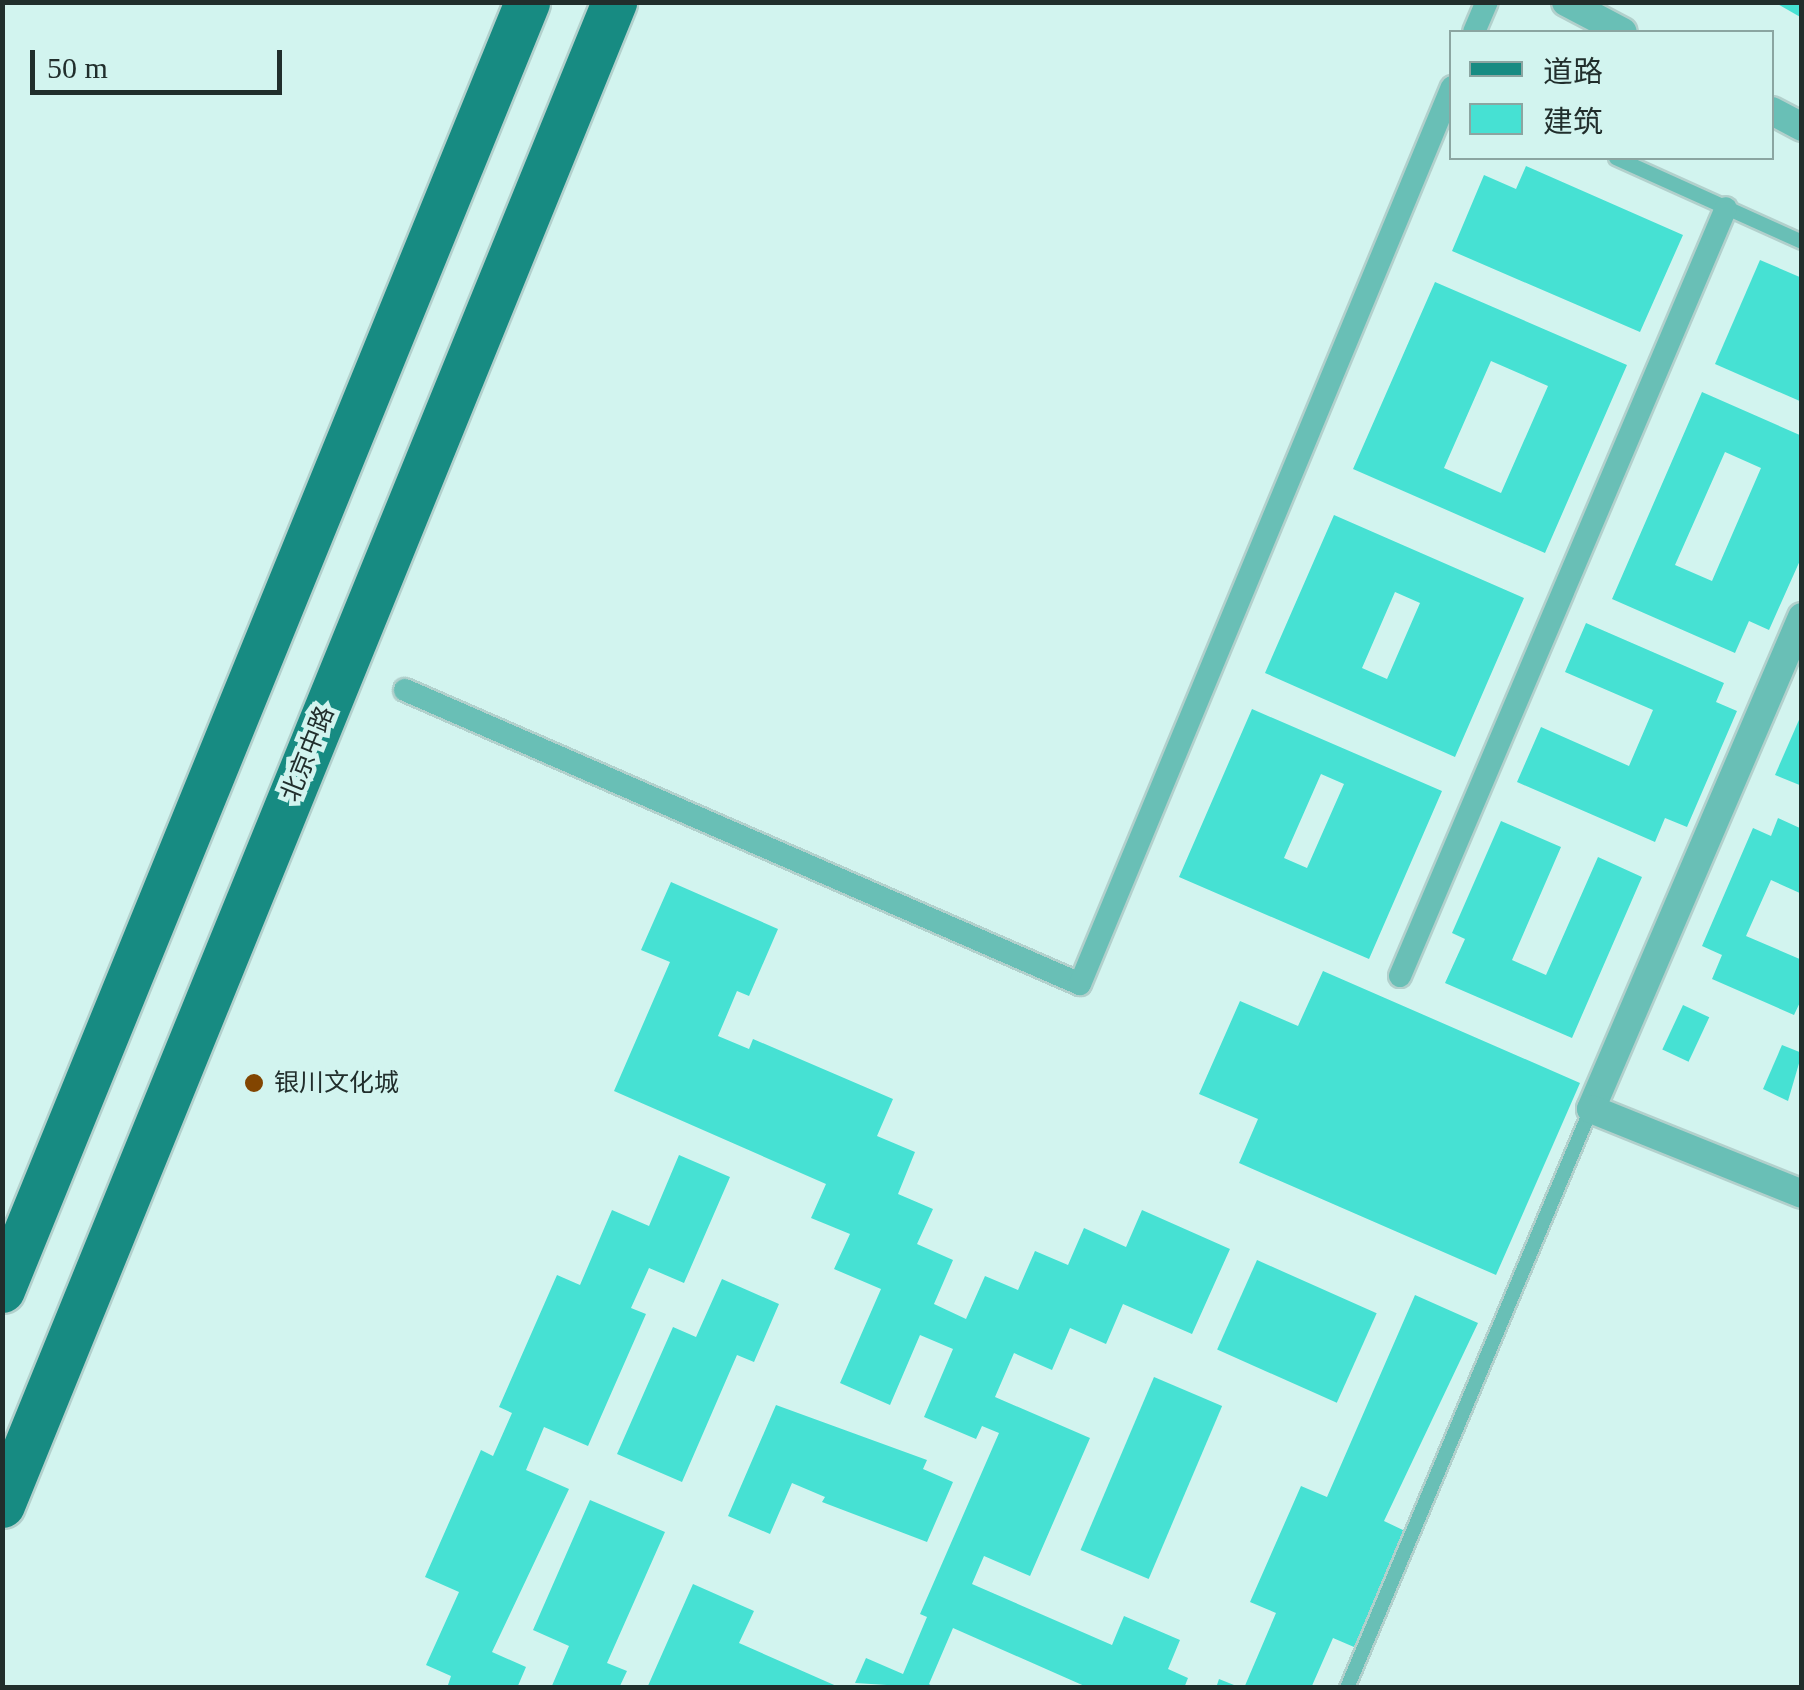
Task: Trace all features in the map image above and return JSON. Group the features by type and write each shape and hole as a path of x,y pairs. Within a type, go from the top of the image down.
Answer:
{"main road":[{"path":"2,1290 527,2"},
{"name":"北京中路","path":"2,1506 614,2"}],"street":[{"path":"1475,30 1486,2"},
{"path":"1566,2 1619,30"},
{"path":"405,690 1080,984 1449,94"},
{"path":"1774,112 1802,127"},
{"path":"1400,976 1726,208"},
{"path":"1802,617 1592,1109 1802,1194"}],"lane":[{"path":"1620,160 1802,242"},
{"path":"1347,1688 1592,1109"}],"building":[{"path":"1774,2 1802,2 1802,18"},
{"path":"1526,166 1683,235 1640,332 1452,251 1484,175 1516,189"},
{"path":"1760,260 1802,278 1802,402 1715,364"},
{"path":"1435,282 1627,365 1545,553 1353,469","holes":["1491,361 1548,386 1501,493 1444,468"]},
{"path":"1702,392 1802,436 1802,556 1769,630 1749,621 1735,653 1612,599","holes":["1725,452 1761,468 1712,581 1675,565"]},
{"path":"1334,515 1524,598 1455,757 1265,673","holes":["1395,592 1420,603 1387,679 1362,668"]},
{"path":"1586,623 1724,683 1716,702 1737,711 1687,827 1665,818 1655,842 1517,782 1541,727 1629,766 1653,710 1565,672"},
{"path":"1252,709 1442,791 1369,959 1179,877","holes":["1321,774 1344,784 1307,868 1284,858"]},
{"path":"1802,713 1802,786 1775,775"},
{"path":"1778,818 1802,829 1802,894 1771,880 1746,936 1802,960 1802,998 1794,1015 1712,979 1722,955 1702,946 1753,828 1771,836"},
{"path":"1501,821 1561,847 1512,960 1546,975 1598,857 1642,877 1572,1038 1445,983 1465,939 1452,933"},
{"path":"671,882 778,929 749,996 737,991 718,1036 749,1049 753,1039 893,1099 877,1136 915,1152 898,1194 933,1209 917,1244 953,1260 934,1304 966,1319 985,1276 1018,1290 1035,1251 1068,1265 1084,1228 1126,1247 1142,1210 1230,1249 1192,1334 1123,1304 1106,1344 1070,1328 1052,1370 1014,1353 995,1397 1090,1438 1030,1576 984,1556 972,1584 1112,1645 1124,1616 1180,1640 1168,1669 1188,1678 1184,1688 1089,1688 953,1628 929,1684 935,1688 855,1683 866,1658 903,1674 927,1617 920,1614 999,1433 982,1426 976,1439 924,1417 953,1349 920,1335 890,1405 840,1383 881,1289 834,1269 850,1234 811,1218 826,1184 614,1091 670,962 641,950"},
{"path":"1323,971 1580,1083 1496,1275 1239,1163 1258,1119 1199,1094 1240,1001 1298,1026"},
{"path":"1683,1005 1709,1017 1689,1062 1662,1049"},
{"path":"1782,1045 1802,1053 1788,1101 1763,1089"},
{"path":"679,1155 730,1177 684,1283 649,1268 631,1308 646,1314 588,1446 544,1427 526,1470 569,1489 492,1652 526,1667 517,1688 447,1688 451,1676 426,1665 459,1592 425,1577 481,1450 493,1456 512,1413 499,1407 557,1275 580,1285 612,1210 649,1226"},
{"path":"1257,1260 1377,1313 1337,1403 1217,1350"},
{"path":"722,1279 779,1304 754,1362 737,1355 682,1482 617,1454 673,1327 696,1337"},
{"path":"1415,1295 1478,1323 1384,1521 1405,1531 1354,1647 1333,1638 1311,1688 1244,1688 1276,1613 1250,1602 1301,1486 1327,1497"},
{"path":"1154,1377 1222,1406 1149,1579 1081,1550"},
{"path":"776,1405 927,1460 923,1469 953,1482 927,1542 822,1502 825,1497 792,1483 770,1534 728,1516"},
{"path":"590,1500 665,1532 607,1663 627,1671 619,1688 551,1688 569,1646 533,1630"},
{"path":"693,1584 754,1611 739,1643 841,1688 647,1688"},
{"path":"1219,1679 1239,1687 1239,1688 1216,1688"}],"place":[{"name":"银川文化城","path":"254,1083"}]}
